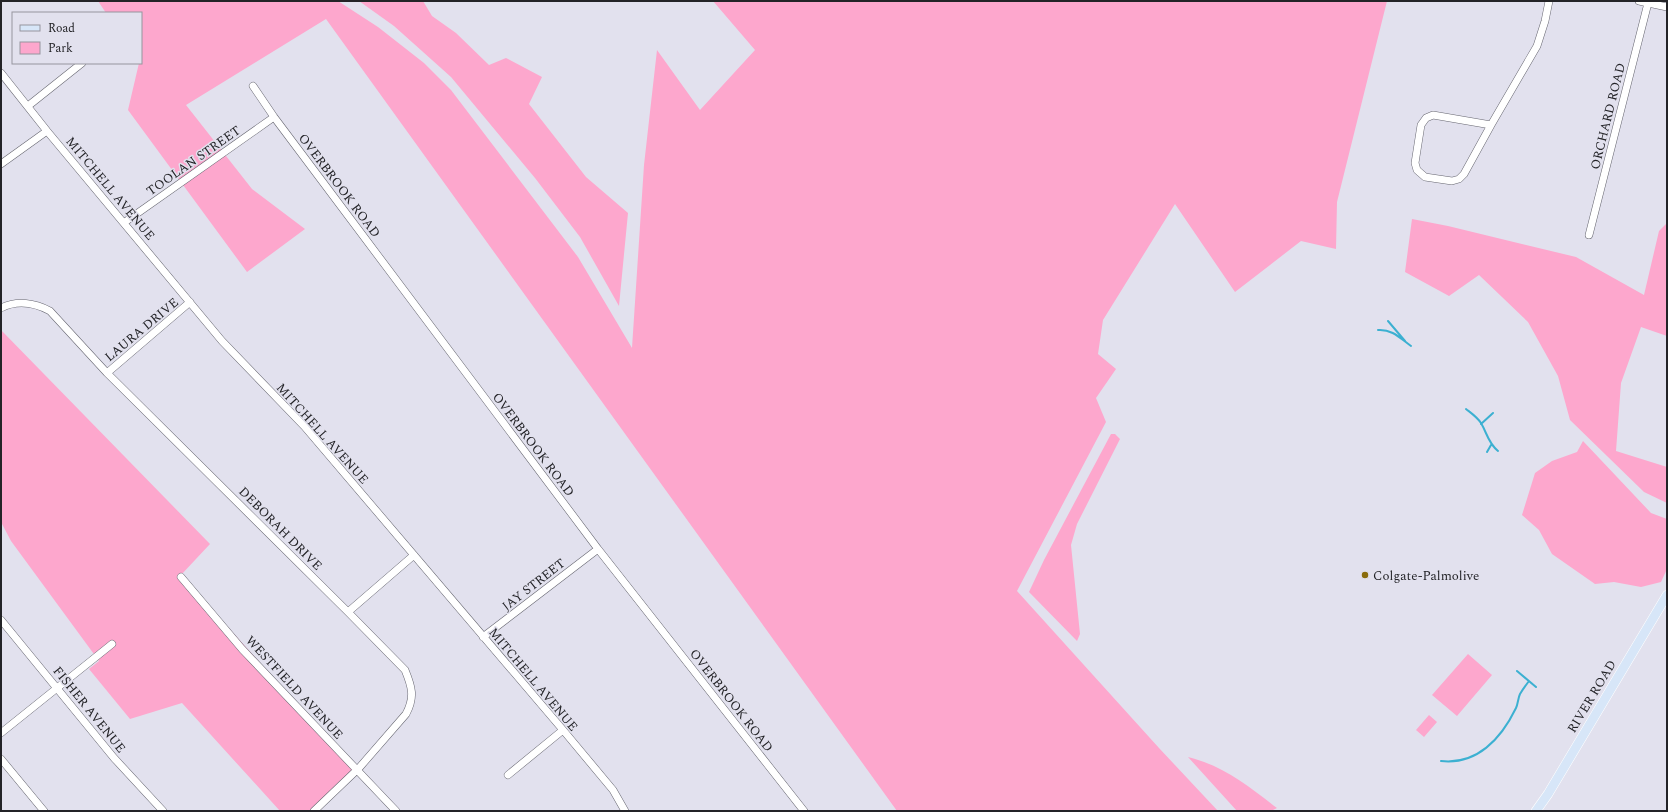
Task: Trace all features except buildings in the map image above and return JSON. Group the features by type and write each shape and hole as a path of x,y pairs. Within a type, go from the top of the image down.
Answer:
{"main road":[{"name":"RIVER ROAD","path":"1536,811 1548,794 1667,595"}],"street":[{"path":"1491,125 1442,115 1433,115 1426,118 1421,125 1415,163 1416,170 1424,177 1452,181 1459,179 1464,174 1537,46 1545,22 1549,1"},
{"path":"1639,1 1667,6"},
{"name":"ORCHARD ROAD","path":"1589,235 1648,3"},
{"path":"28,106 81,64"},
{"name":"MITCHELL AVENUE","path":"1,73 47,131 125,222 222,341 304,426 563,730 613,790 625,811"},
{"name":"OVERBROOK ROAD","path":"253,86 274,117 598,549 804,811"},
{"name":"TOOLAN STREET","path":"125,222 274,117"},
{"path":"1,164 47,131"},
{"name":"LAURA DRIVE","path":"107,373 190,302"},
{"name":"DEBORAH DRIVE","path":"1,308 19,303 30,303 50,311 107,373 405,670 412,694 412,704 406,714 357,770 314,811"},
{"name":"JAY STREET","path":"483,637 598,549"},
{"path":"348,612 414,555"},
{"name":"WESTFIELD AVENUE","path":"181,577 242,649 396,811"},
{"name":"FISHER AVENUE","path":"1,620 114,758 163,811"},
{"path":"1,733 112,644"},
{"path":"508,775 563,730"},
{"path":"1,759 44,811"}],"green space":[{"path":"98,1 338,1 378,27 424,63 451,90 578,257 632,348 644,165 657,50 700,110 755,50 713,1 1387,1 1337,202 1336,249 1301,241 1235,292 1175,204 1103,320 1098,354 1116,369 1096,398 1106,422 1017,591 1218,811 897,811 326,19 186,105 252,189 305,229 247,272 128,110 139,64 142,64 142,12 105,12"},
{"path":"359,1 423,1 432,16 456,33 489,65 506,58 542,77 529,104 586,177 628,213 619,306 580,237 535,178 451,77 394,26"},
{"path":"1412,219 1448,226 1576,257 1644,295 1659,231 1667,223 1667,336 1641,327 1621,383 1616,451 1667,467 1667,503 1644,492 1570,420 1558,376 1528,322 1479,275 1449,296 1405,272"},
{"path":"1,330 210,544 181,575 356,769 313,811 280,811 182,703 130,719 89,669 99,661 11,541 1,522"},
{"path":"1111,434 1115,434 1120,439 1077,524 1071,545 1080,634 1077,641 1029,592 1044,560"},
{"path":"1583,441 1651,513 1667,519 1667,569 1661,582 1641,587 1614,582 1595,584 1552,554 1539,530 1522,515 1535,473 1552,461 1577,452"},
{"path":"1468,654 1492,675 1457,716 1432,695"},
{"path":"1429,715 1437,722 1424,737 1416,730"},
{"path":"1188,757 1224,771 1277,808 1271,811 1237,811"}],"waterway":[{"path":"1388,321 1405,341"},
{"path":"1378,330 1388,331 1411,346"},
{"path":"1466,409 1479,421 1490,441 1498,451"},
{"path":"1481,424 1493,413"},
{"path":"1487,452 1491,445"},
{"path":"1517,671 1536,687"},
{"path":"1441,761 1466,759 1486,748 1503,730 1517,706 1520,694 1529,681"}],"place":[{"name":"Colgate-Palmolive","path":"1365,575"}]}
